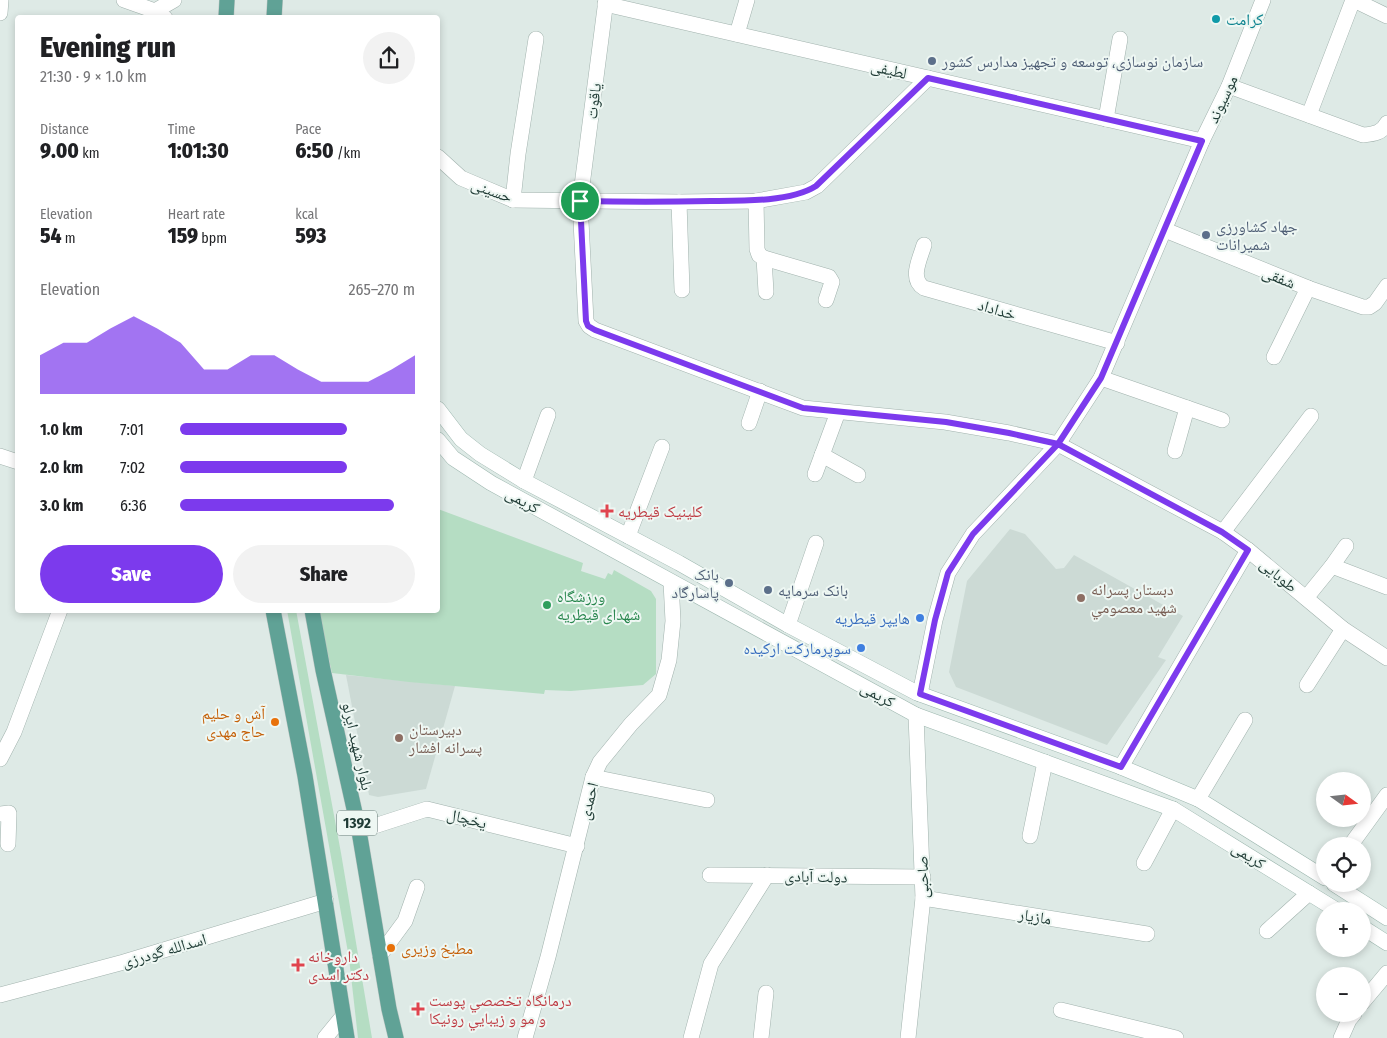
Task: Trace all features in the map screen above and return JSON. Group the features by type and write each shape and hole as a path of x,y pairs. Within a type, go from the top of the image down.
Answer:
{"main road":[{"path":"226,15 227,0"},
{"path":"274,15 275,0"},
{"name":"1392","path":"274,613 305,776 347,1038"},
{"name":"بلوار شهید ایرلو","path":"313,613 323,670 359,831 389,1009 396,1038"},
{"path":"386,1038 389,1009"}],"street":[{"path":"0,13 1,0"},
{"path":"124,0 160,14 174,0"},
{"path":"737,34 747,0"},
{"name":"موسیوند","path":"920,694 935,620 948,573 973,534 1058,444 1101,378 1202,141 1229,86 1264,0"},
{"path":"1309,115 1354,0 1387,16"},
{"name":"لطیفی","path":"606,2 1202,141"},
{"name":"یاقوت","path":"606,2 580,201 586,321 588,326 595,330 760,391"},
{"path":"513,200 518,154 536,39"},
{"path":"1106,119 1120,39"},
{"name":"حسینی","path":"440,159 461,178 513,200 679,202 756,200 806,192 816,186 928,78"},
{"path":"1229,86 1363,135 1377,134 1385,128 1387,123"},
{"path":"756,200 759,255 829,277 832,282 826,300"},
{"path":"679,202 682,290"},
{"name":"شفقی","path":"1165,230 1308,288 1362,307 1369,307 1375,303 1387,286"},
{"name":"خداداد","path":"924,245 915,278 918,284 924,288 1117,343"},
{"path":"764,258 766,292"},
{"path":"1274,356 1308,288"},
{"path":"1101,378 1222,420"},
{"path":"749,423 760,391"},
{"name":"طوبایی","path":"760,391 803,408 946,422 1058,444 1222,532 1248,550 1343,629 1387,658"},
{"path":"1176,450 1186,408"},
{"name":"کریمی","path":"440,412 461,439 480,454 524,481 920,694 1121,767 1198,799 1316,872"},
{"path":"815,474 838,412"},
{"path":"524,481 548,415"},
{"path":"1222,532 1311,416"},
{"name":"کریمی","path":"440,442 453,458 468,469 916,715 1173,809 1324,902"},
{"path":"628,536 662,447"},
{"path":"0,456 15,461"},
{"path":"822,456 858,476"},
{"path":"788,624 816,543"},
{"path":"1306,598 1346,546"},
{"path":"1121,767 1248,550"},
{"path":"1332,566 1387,587"},
{"name":"احمدی","path":"525,1038 577,846 593,777 600,762 631,724 659,695 669,660 673,621 671,582"},
{"path":"0,759 14,732 59,613"},
{"path":"1307,685 1343,629"},
{"name":"صاحبی","path":"908,1038 923,898 916,715 920,694"},
{"path":"1198,799 1246,720"},
{"path":"1030,836 1045,762"},
{"path":"593,777 707,800"},
{"path":"1357,837 1387,795"},
{"name":"یخچال","path":"359,831 428,809 577,846"},
{"path":"1144,863 1173,809"},
{"path":"5,814 8,844"},
{"name":"دولت آبادی","path":"710,875 923,878"},
{"path":"691,1038 711,964 767,876"},
{"path":"380,956 405,921 418,887"},
{"path":"1346,892 1387,918"},
{"path":"1266,931 1309,893"},
{"name":"مازیار","path":"923,898 1147,934"},
{"name":"اسدالله گودرزی","path":"0,995 133,960 326,901"},
{"path":"1371,933 1387,943"},
{"path":"1371,992 1387,973"},
{"path":"761,1038 766,992"},
{"path":"1061,1010 1176,1038"},
{"path":"325,1038 343,1016"},
{"path":"1341,1038 1347,1022"}],"shaded area":[{"path":"1010,529 1025,534 1056,569 1064,568 1074,555 1183,616 1158,657 1166,660 1107,745 956,687 949,672 967,581"},
{"name":"دبیرستان پسرانه افشار","path":"346,675 455,686 426,789 378,797 369,795"}],"green space":[{"name":"ورزشگاه شهدای قیطریه","path":"440,510 583,563 581,571 605,579 608,573 612,575 614,570 651,591 656,599 656,674 643,685 571,691 545,690 544,694 332,673 319,613 440,613"},
{"path":"288,613 297,613 341,853 372,1038 358,1038 349,958"}],"place":[{"name":"کرامت","path":"1216,19"},
{"name":"سازمان نوسازی، توسعه و تجهیز مدارس کشور","path":"932,61"},
{"name":"جهاد کشاورزی شمیرانات","path":"1206,235"},
{"name":"کلینیک قیطریه","path":"607,511"},
{"name":"بانک پاسارگاد","path":"729,583"},
{"name":"بانک سرمایه","path":"768,590"},
{"name":"دبستان پسرانه شهيد معصومي","path":"1081,598"},
{"name":"ورزشگاه شهدای قیطریه","path":"547,605"},
{"name":"هایپر قیطریه","path":"920,618"},
{"name":"سوپرمارکت ارکیده","path":"861,648"},
{"name":"آش و حلیم حاج مهدی","path":"275,722"},
{"name":"دبیرستان پسرانه افشار","path":"399,738"},
{"name":"مطبخ وزیری","path":"391,948"},
{"name":"داروخانه دکتر اسدی","path":"298,965"},
{"name":"درمانگاه تخصصي پوست و مو و زيبايي رونيكا","path":"418,1009"}],"route":[{"path":"580,201 586,321 588,326 595,330 809,410 946,422 1058,444 973,534 948,573 935,620 920,694 1121,767 1248,550 1222,532 1058,444 1101,378 1202,141 928,78 816,186 806,192 756,200 679,202 580,201"}]}
